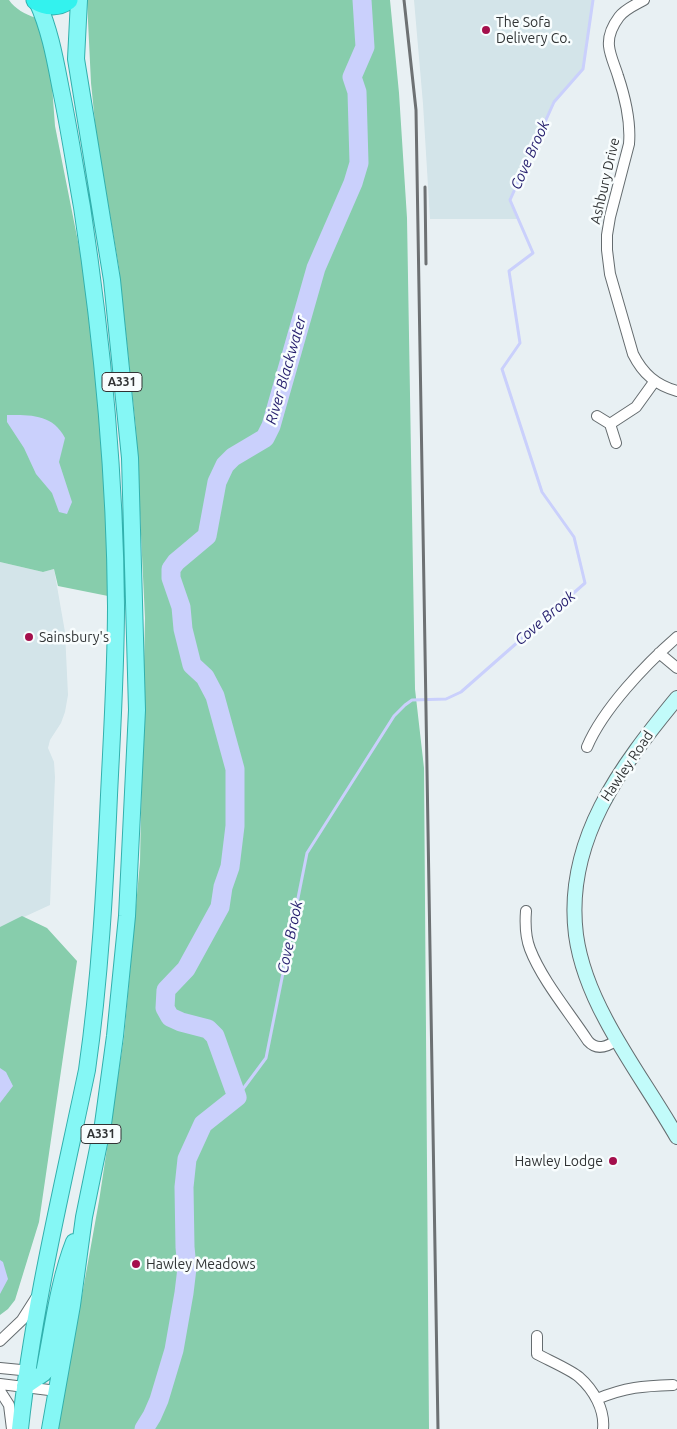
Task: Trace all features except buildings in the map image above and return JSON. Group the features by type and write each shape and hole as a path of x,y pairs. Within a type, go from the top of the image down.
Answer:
{"highway":[{"path":"36,1 50,6 58,5 68,0"}],"main road":[{"name":"A331","path":"20,1429 43,1379 66,1261 84,1217 103,1124 115,1036 127,916 137,702 130,458 112,280 76,59 78,0"},
{"name":"A331","path":"36,1 46,22 52,45 67,121 89,256 108,431 114,525 116,604 114,715 105,883 95,1008 85,1078 40,1292 43,1379 50,1429"},
{"name":"Hawley Road","path":"677,698 630,758 606,795 591,827 585,843 577,881 575,917 576,934 584,966 606,1020 677,1137"}],"street":[{"name":"Ashbury Drive","path":"644,0 626,10 618,18 609,38 610,52 621,83 630,134 610,217 607,250 610,274 633,354 638,365 654,382 677,391"},
{"path":"610,424 636,407 654,382"},
{"path":"597,416 610,424 616,443"},
{"path":"587,747 591,736 615,703 659,653 677,637"},
{"path":"659,653 677,668"},
{"path":"526,910 525,928 530,949 548,984 593,1046 599,1048 617,1040"},
{"path":"0,1341 22,1320 40,1292"},
{"path":"537,1336 537,1354 579,1376 597,1399 604,1419 602,1429"},
{"path":"0,1368 43,1379"},
{"path":"0,1384 43,1379"},
{"path":"597,1399 617,1391 643,1386 674,1385"},
{"path":"0,1391 9,1405 12,1429"}],"shaded area":[{"path":"414,0 593,0 583,69 554,102 510,200 518,219 430,219"},
{"path":"0,562 43,572 54,569 65,632 68,695 61,723 50,740 48,748 54,762 55,777 50,905 0,928"}],"green space":[{"path":"0,0 9,0 21,11 36,18 51,72 55,126 86,282 104,433 113,597 58,586 54,569 43,572 0,562"},
{"name":"Hawley Meadows","path":"87,0 390,0 399,93 407,218 415,689 424,768 429,1429 58,1429 99,1201 124,1037 140,862 145,618 136,429 119,268 96,132 91,83"},
{"path":"22,916 47,928 77,961 39,1222 15,1300 0,1315 0,927"}],"water":[{"path":"7,415 32,416 47,420 60,430 65,438 59,462 72,502 67,514 59,512 52,493 36,474 24,448 7,422"},
{"path":"0,1068 6,1072 13,1086 0,1103"},
{"path":"0,1260 3,1262 8,1279 0,1294"}],"waterway":[{"name":"River Blackwater","path":"144,1429 159,1400 174,1350 184,1293 187,1268 184,1187 187,1159 203,1124 237,1097 215,1036 208,1029 170,1017 165,1008 166,990 186,969 220,907 223,887 230,867 235,826 235,769 215,696 205,677 192,665 183,629 181,607 171,578 171,569 176,562 207,536 217,482 225,465 233,457 265,438 271,426 316,268 353,183 359,163 357,92 352,77 365,47 362,0"},
{"name":"Cove Brook","path":"237,1097 266,1058 307,853 394,716 412,700 446,699 461,692 585,583 574,537 542,492 502,369 520,343 509,271 533,253 510,200 554,102 583,69 593,0"}],"railway":[{"path":"404,0 416,110 438,1429"},
{"path":"425,187 426,264"}],"place":[{"name":"The Sofa Delivery Co.","path":"486,30"},
{"name":"Sainsbury's","path":"29,637"},
{"name":"Hawley Lodge","path":"613,1161"},
{"name":"Hawley Meadows","path":"136,1264"}]}
